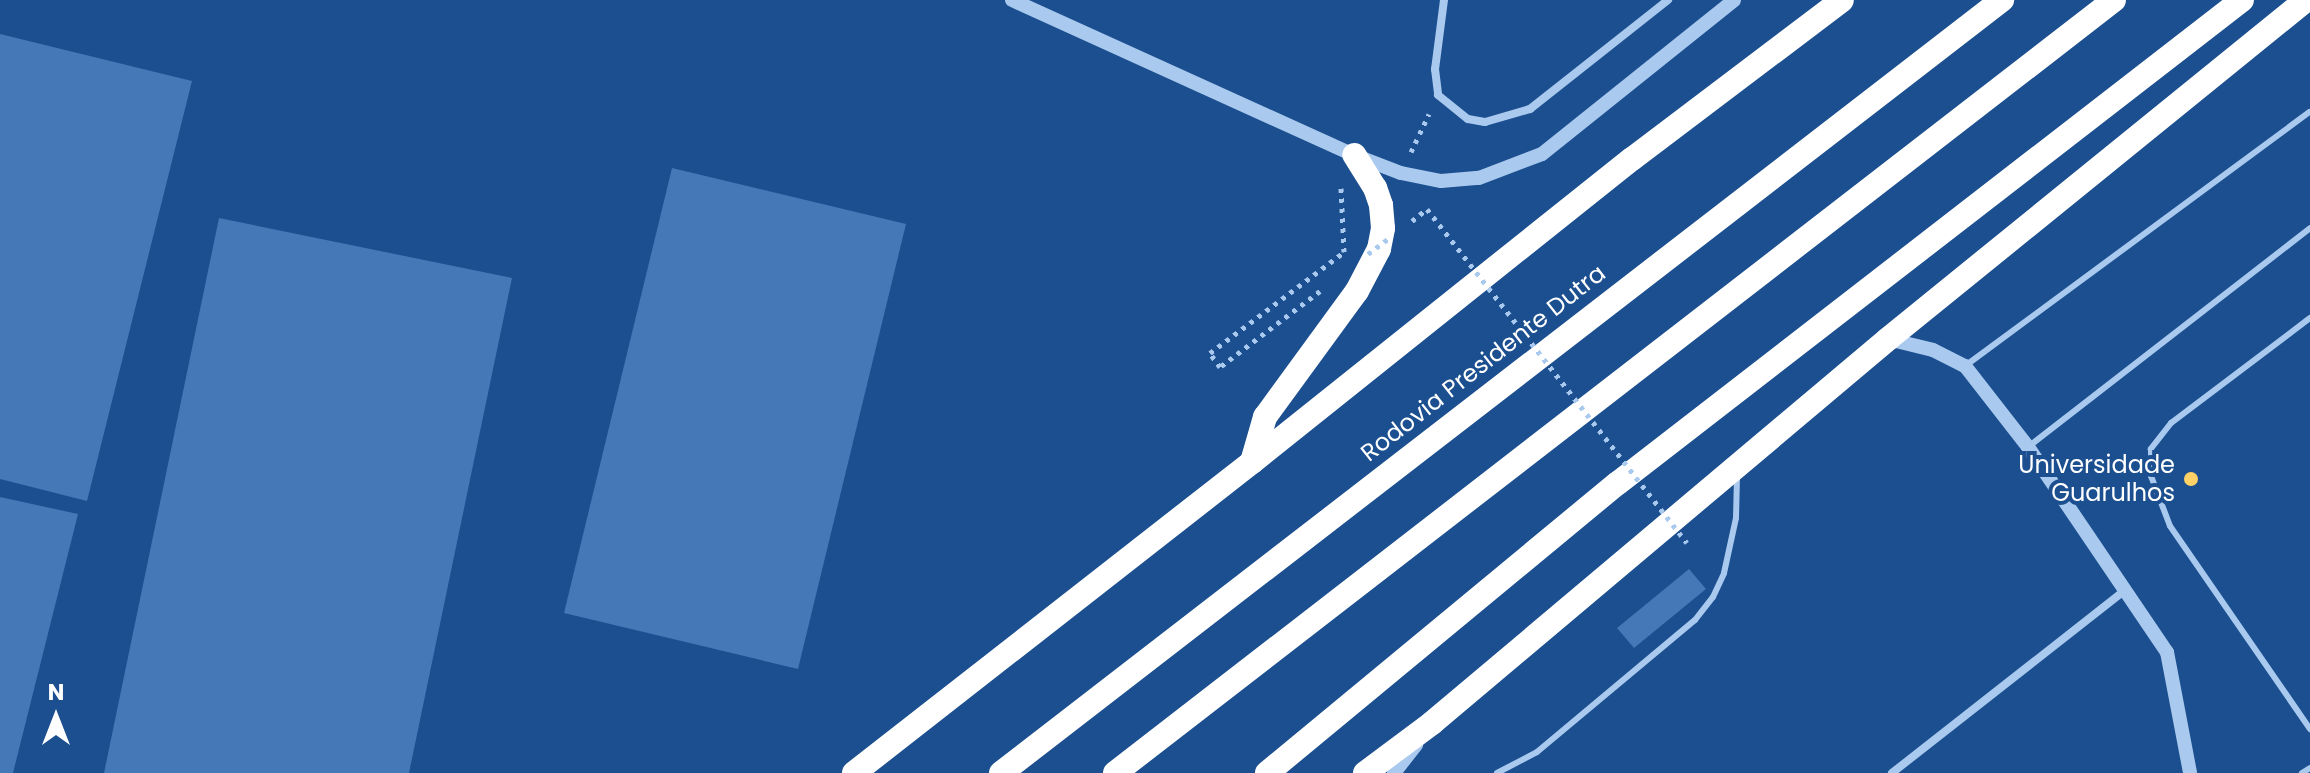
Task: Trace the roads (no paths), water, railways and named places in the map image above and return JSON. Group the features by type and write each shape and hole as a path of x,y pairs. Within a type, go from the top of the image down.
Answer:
{"highway":[{"path":"854,773 1252,462 1632,159 1842,0"},
{"name":"Rodovia Presidente Dutra","path":"1001,773 2002,0"},
{"path":"1115,773 2114,0"},
{"path":"1267,773 1618,483 2242,0"},
{"path":"1365,773 1432,723 1736,464 2306,0"},
{"path":"1252,462 1265,417 1357,291 1379,249 1383,228 1381,205 1375,188 1346,151"}],"street":[{"path":"1012,0 1346,151 1401,173 1441,181 1479,178 1542,154 1734,0"},
{"path":"1444,0 1435,69 1438,95 1468,119 1485,122 1530,109 1668,0"},
{"path":"1888,339 1933,350 1965,366 2028,447 2167,652 2190,773"},
{"path":"1892,773 2124,591"},
{"path":"1394,773 1432,723"}],"lane":[{"path":"1965,366 2310,112"},
{"path":"2028,447 2310,228"},
{"path":"2310,318 2171,423 2151,449 2151,476 2170,526 2310,729"},
{"path":"1497,773 1537,752 1695,620 1713,597 1731,546 1738,492 1736,464"},
{"path":"2302,773 2310,768"}],"place":[{"name":"Universidade Guarulhos","path":"2191,479"}]}
